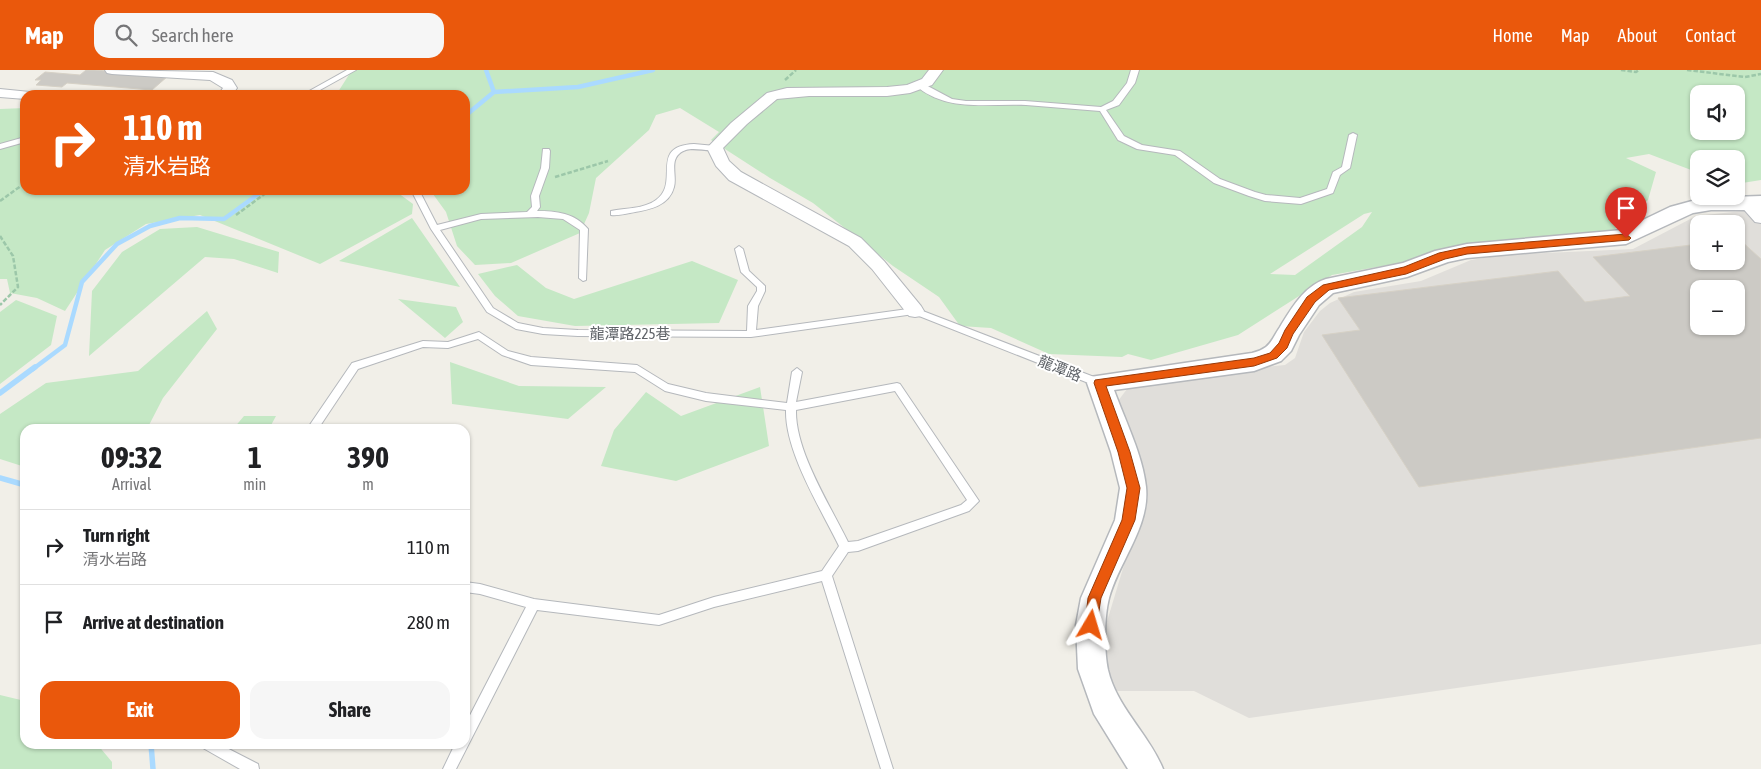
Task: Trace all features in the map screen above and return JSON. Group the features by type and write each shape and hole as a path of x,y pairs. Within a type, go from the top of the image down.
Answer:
{"street":[{"path":"112,70 213,76 226,89 240,70"},
{"path":"915,311 878,265 855,242 735,176 722,163 715,148 736,125 772,96 797,92 864,94 902,90 919,85 930,79 936,70"},
{"path":"0,93 20,95"},
{"path":"1099,383 1254,362 1274,356 1283,345 1288,333 1311,299 1326,287 1406,270 1443,256 1467,251 1626,238 1672,213 1697,205 1756,208"},
{"name":"龍潭路","path":"1099,383 1124,452 1134,488 1129,520 1095,598 1091,625 1093,669 1105,704 1147,769"}],"lane":[{"path":"315,90 352,70"},
{"path":"919,85 950,101 966,103 1025,102 1102,108 1116,103 1130,83 1135,70"},
{"path":"1102,108 1121,138 1140,147 1177,153 1217,181 1265,198 1301,201 1330,190 1336,174 1346,168 1353,135"},
{"path":"0,147 20,141"},
{"path":"614,213 655,204 666,195 672,186 670,158 673,153 689,147 715,148"},
{"path":"530,214 536,207 535,196 545,168 546,151"},
{"name":"龍潭路225巷","path":"418,195 435,229 490,310 516,326 543,331 578,333 751,334 915,311"},
{"path":"435,229 486,216 514,218 530,214 567,216 584,229 583,278"},
{"path":"739,249 745,272 761,286 762,291 753,306 751,334"},
{"name":"龍潭路","path":"915,311 1099,383"},
{"path":"315,424 355,366 423,344 448,346 479,335 505,353 531,361 637,369 665,387 706,397 792,407 897,387 974,501 965,508 947,515 858,546 845,547"},
{"path":"796,372 792,425 806,466 845,547"},
{"path":"470,588 534,604 659,620 714,602 826,574 845,547"},
{"path":"826,574 887,769"},
{"path":"470,728 534,604"},
{"path":"216,749 253,769"},
{"path":"450,769 460,749"}],"path":[{"path":"1621,70 1636,72 1639,70"},
{"path":"1687,70 1744,77 1761,74"},
{"path":"540,181 608,161"},
{"path":"0,201 20,187"},
{"path":"236,215 263,195"},
{"path":"0,236 13,256 18,287 0,305"}],"shaded area":[{"path":"1761,209 1761,644 1249,718 1194,691 1110,691 1099,648 1124,565 1142,492 1118,401 1130,385 1159,378 1285,365 1295,358 1304,332 1320,311 1330,303 1354,292 1421,281 1471,260 1502,255 1633,249 1690,219 1690,270 1745,270 1745,215 1705,215"}],"green space":[{"path":"352,70 1761,70 1761,180 1745,183 1745,150 1690,150 1690,170 1649,154 1626,158 1656,172 1648,200 1607,236 1388,265 1332,275 1238,335 1151,360 1128,354 1122,357 1049,354 991,328 960,326 939,297 893,266 813,203 711,140 719,132 680,108 656,115 649,130 596,178 589,213 580,233 511,263 475,265 457,246 446,212 434,195 470,195 470,90 339,90","holes":["1372,212 1362,227 1295,275 1270,274 1364,214"]},
{"path":"20,108 20,195 401,195 413,204 412,214 320,264 200,215 146,224 105,250 65,311 37,298 10,293 7,279 0,279 0,109"},
{"path":"412,218 460,287 339,261"},
{"path":"197,227 279,252 278,273 234,259 205,257 89,356 92,291 122,252 160,229"},
{"path":"692,261 738,280 719,323 575,326 518,316 495,296 478,274 517,265 546,288 574,299"},
{"path":"398,299 456,307 463,322 445,338"},
{"path":"16,300 57,316 51,345 0,384 0,312"},
{"path":"207,311 217,329 163,398 150,424 20,424 20,465 0,459 0,414 46,383 138,371"},
{"path":"450,362 519,386 606,387 568,419 452,404"},
{"path":"760,387 769,446 676,481 601,466 614,430 646,392 681,416"},
{"path":"244,416 276,416 272,424 237,424"},
{"path":"0,695 20,700 20,749 101,749 112,762 112,769 0,769"}],"building":[{"path":"86,70 168,76 152,90 67,83 62,87 36,85 41,80 35,80 45,72 80,75"},
{"path":"1745,244 1761,259 1761,438 1419,487 1322,335 1360,330 1338,298 1558,271 1585,302 1630,296 1593,257 1690,245 1690,270 1745,270"}],"waterway":[{"path":"486,70 494,92"},
{"path":"494,92 578,87 653,70"},
{"path":"470,112 494,92"},
{"path":"33,369 65,345 82,282 117,244 150,226 180,218 224,219 257,195"},
{"path":"0,393 35,367"},
{"path":"0,478 20,484"},
{"path":"151,749 153,769"}],"route":[{"path":"1091,625 1095,598 1129,520 1134,488 1124,452 1099,383 1254,362 1274,356 1283,345 1288,333 1311,299 1326,287 1406,270 1443,256 1467,251 1626,238"}]}
